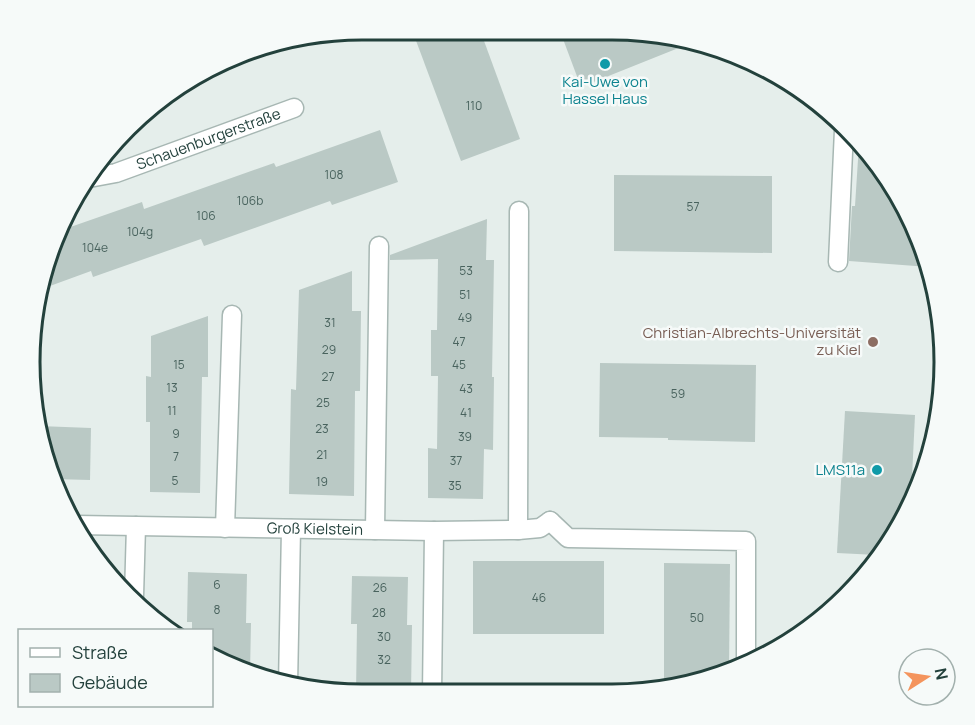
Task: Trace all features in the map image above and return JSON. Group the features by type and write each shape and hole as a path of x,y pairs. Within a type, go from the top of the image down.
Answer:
{"street":[{"name":"Schauenburgerstraße","path":"100,176 116,173 294,108"},
{"path":"838,262 844,139"},
{"path":"518,530 519,211"},
{"path":"375,530 379,246"},
{"path":"225,528 232,315"},
{"name":"Groß Kielstein","path":"85,525 434,531 518,530 540,528 550,521 568,538 746,541 746,655"},
{"path":"134,589 136,526"},
{"path":"288,676 291,529"},
{"path":"432,684 434,531"}],"building":[{"path":"416,40 484,40 520,139 461,161"},
{"name":"Kai-Uwe von Hassel Haus","path":"563,40 634,41 679,48 581,87"},
{"path":"380,130 398,182 332,205 330,201 204,246 201,239 93,277 91,271 50,286 71,227 142,202 144,209 274,163 276,167"},
{"path":"858,154 880,184 901,220 920,266 849,261 852,206 855,206"},
{"path":"614,175 772,176 772,253 614,251"},
{"path":"487,219 486,260 494,260 493,450 484,449 483,499 428,498 428,448 437,449 438,376 431,376 431,330 437,330 438,259 390,260 390,255"},
{"path":"352,271 352,311 361,311 360,391 355,391 354,496 289,494 291,389 296,390 299,290"},
{"path":"208,316 208,377 202,377 200,493 150,492 150,422 146,422 146,376 151,377 151,336"},
{"path":"600,363 756,365 755,442 599,437"},
{"name":"LMS11a","path":"845,411 915,415 912,481 891,524 871,555 837,553"},
{"path":"47,426 91,428 90,480 63,479 51,446"},
{"path":"473,561 604,561 604,634 473,634"},
{"path":"664,563 730,564 729,662 696,674 664,680"},
{"path":"188,572 247,574 246,623 251,623 250,664 213,647 213,629 192,629 192,622 187,622"},
{"path":"352,576 408,577 407,625 412,625 411,684 356,684 357,624 351,624"}],"place":[{"name":"Kai-Uwe von Hassel Haus","path":"605,64"},
{"name":"Christian-Albrechts-Universität zu Kiel","path":"873,342"},
{"name":"LMS11a","path":"877,470"}]}
